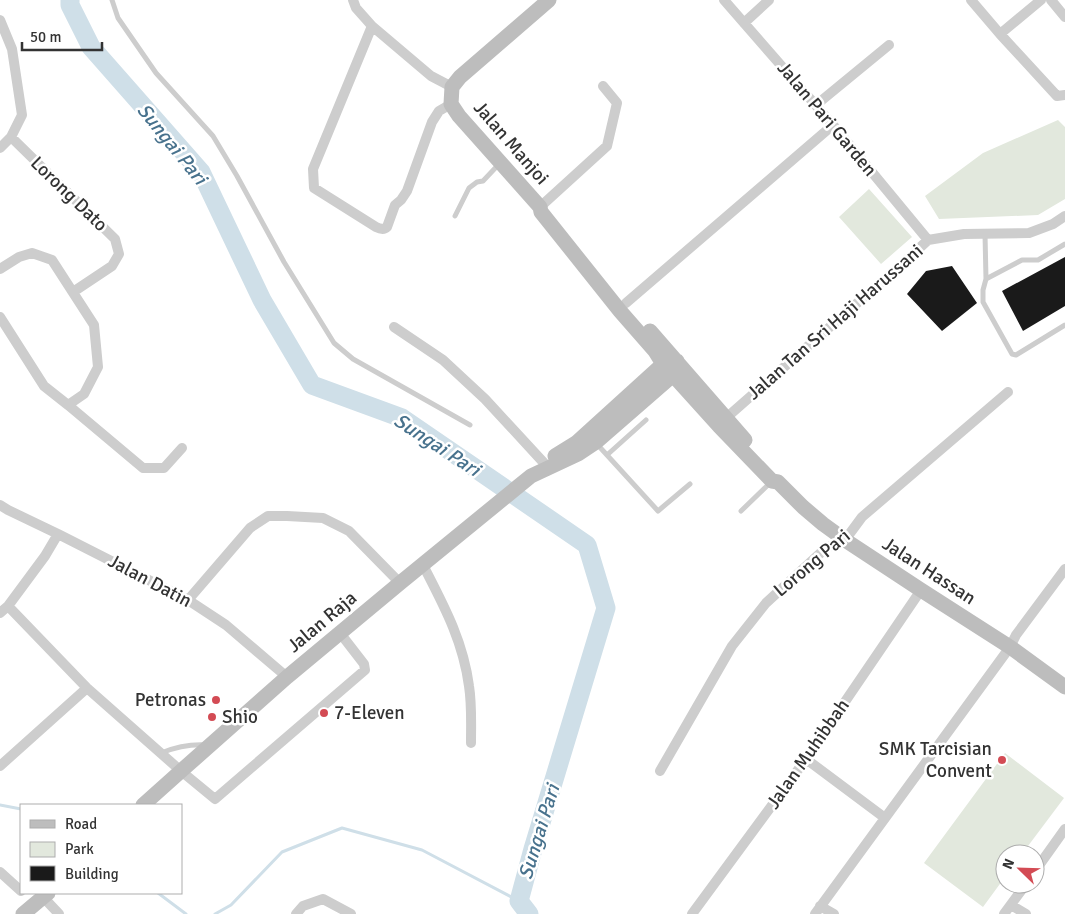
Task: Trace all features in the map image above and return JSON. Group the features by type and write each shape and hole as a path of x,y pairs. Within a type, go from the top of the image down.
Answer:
{"street":[{"path":"354,0 356,8 372,26 431,76 452,87 460,76 549,0"},
{"name":"Jalan Pari Garden","path":"724,0 816,105 928,240"},
{"path":"744,23 769,0"},
{"path":"971,0 1058,96 1065,95"},
{"path":"1000,34 1041,0"},
{"path":"1051,0 1065,17"},
{"path":"0,20 12,49 22,114 11,137 0,148"},
{"path":"372,26 313,169 314,188 376,227 385,229 388,227 395,205 401,200 407,190 432,122 439,111 451,104"},
{"path":"816,105 889,45"},
{"path":"540,207 607,146 617,103 603,86"},
{"name":"Jalan Manjoi","path":"452,87 451,104 459,116 540,207 545,209 626,303 671,367"},
{"path":"626,303 833,125"},
{"name":"Lorong Dato","path":"11,137 115,239 119,254 112,266 74,292"},
{"name":"Jalan Manjoi","path":"540,207 541,212 620,311 655,352 671,367"},
{"name":"Jalan Tan Sri Haji Harussani","path":"723,422 928,240 964,234 1029,233 1053,224 1065,216"},
{"path":"0,269 19,257 32,253 52,260 94,324 98,367 84,394 68,405"},
{"path":"0,317 44,386 143,468 164,468 182,448"},
{"path":"394,327 443,360 485,399 544,463"},
{"name":"Jalan Hassan","path":"671,367 776,476 775,482 810,513 845,540 1010,647 1065,687"},
{"name":"Jalan Raja","path":"145,804 287,678 531,476 578,454 596,442 671,367"},
{"name":"Jalan Raja","path":"531,476 536,468 576,443 671,367"},
{"name":"Lorong Pari","path":"660,771 732,646 766,603 826,548 845,540 862,517 1008,392"},
{"name":"Jalan Datin","path":"0,505 188,600 226,625 287,678"},
{"path":"188,600 250,528 268,516 323,518 349,531 400,583"},
{"path":"58,534 45,556 4,610 87,688 215,799 366,670 364,664 340,633"},
{"path":"422,565 448,614 460,644 466,667 471,704 471,743"},
{"path":"834,914 818,910 1065,569"},
{"name":"Jalan Muhibbah","path":"692,914 806,759 921,590"},
{"path":"0,766 87,688"},
{"path":"806,759 885,818"},
{"path":"1045,857 1065,829"},
{"path":"0,872 20,890"},
{"path":"25,894 59,914"},
{"path":"1004,914 1019,894"},
{"path":"296,914 303,906 323,899 351,914"},
{"path":"1011,905 1026,914"}],"lane":[{"path":"112,0 118,18 156,73 213,136 284,262 334,343 353,359 470,425"},
{"path":"455,216 469,188 477,182 483,181 500,163"},
{"path":"985,234 986,279 983,290 983,302 1012,354 1016,355 1065,325"},
{"path":"986,279 1022,260 1038,260 1065,244"},
{"path":"607,454 646,420"},
{"path":"596,442 658,512 690,484"},
{"path":"741,511 775,482"},
{"path":"160,753 175,747 210,745"}],"green space":[{"path":"1058,120 1065,127 1065,199 1038,215 939,219 925,196 983,153"},
{"path":"869,189 912,237 881,264 839,217"},
{"path":"1005,753 1064,798 1030,844 995,844 995,891 983,907 924,863"}],"building":[{"path":"1065,257 1065,306 1023,331 1002,291"},
{"path":"952,266 977,303 942,331 907,294 926,271"}],"waterway":[{"name":"Sungai Pari","path":"70,0 70,5 91,47 201,172 262,300 312,385 402,418 587,545 606,608 519,901 529,914"},
{"path":"0,805 20,809"},
{"path":"215,914 231,905 282,852 342,828 422,850 519,901"},
{"path":"159,894 186,914"}],"place":[{"name":"Petronas","path":"216,700"},
{"name":"7-Eleven","path":"324,713"},
{"name":"Shio","path":"212,717"},
{"name":"SMK Tarcisian Convent","path":"1002,760"}]}
